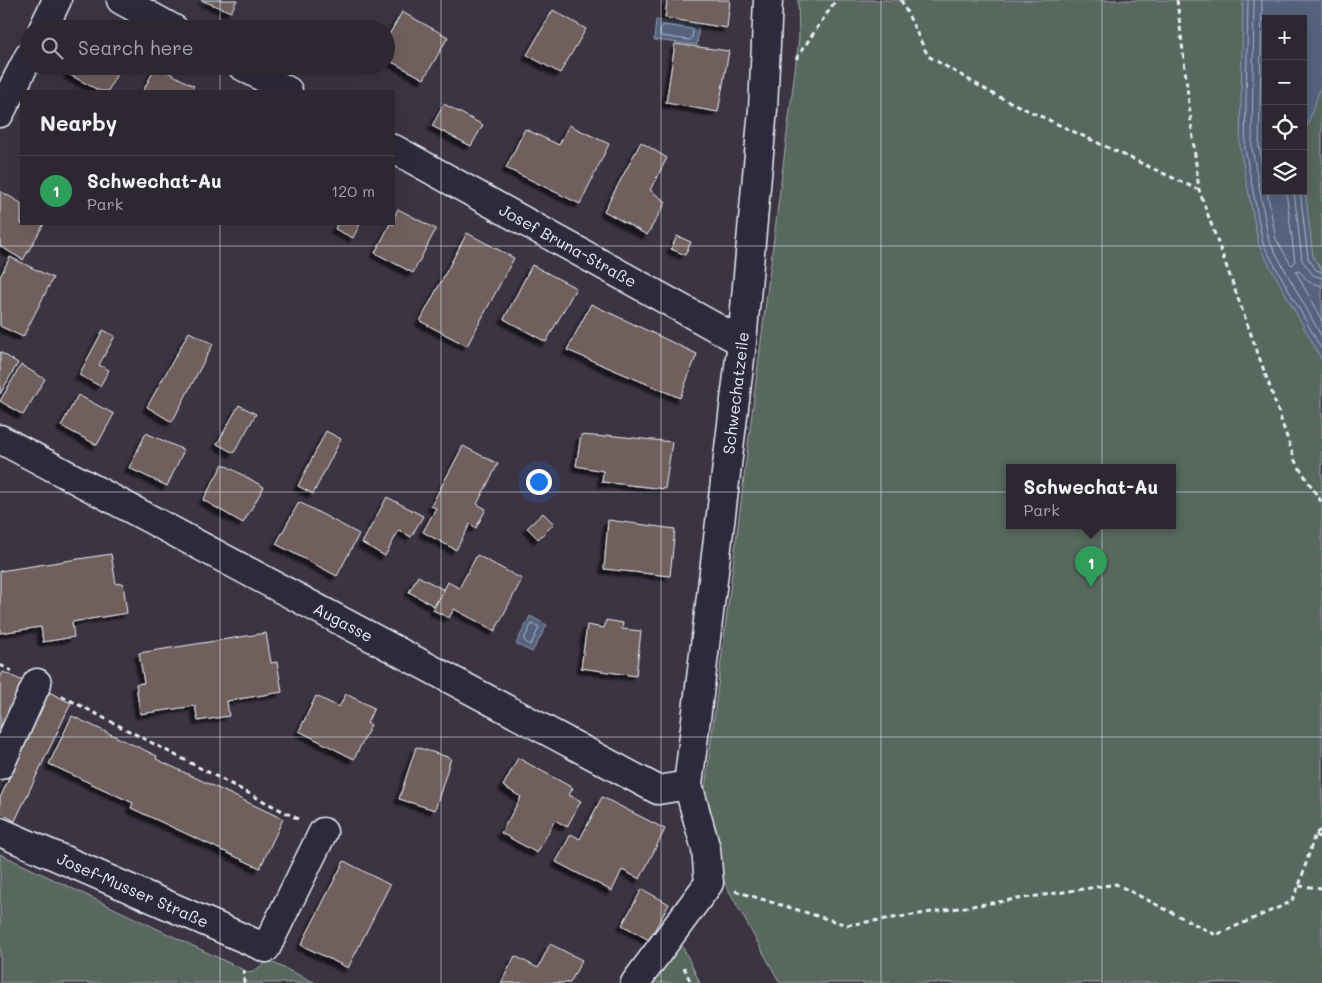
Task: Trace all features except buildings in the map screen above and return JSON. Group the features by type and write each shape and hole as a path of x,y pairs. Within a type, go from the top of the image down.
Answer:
{"street":[{"path":"47,20 57,0"},
{"path":"121,0 158,20"},
{"name":"Schwechatzeile","path":"688,785 742,342 762,119 768,0"},
{"path":"0,113 20,74"},
{"path":"259,75 286,90"},
{"name":"Josef Bruna-Straße","path":"395,150 742,342"},
{"name":"Augasse","path":"0,439 658,790 688,785"},
{"path":"0,765 37,683"},
{"path":"635,983 709,883 706,849 688,785"},
{"name":"Josef-Musser Straße","path":"0,832 266,948 323,832"}],"path":[{"path":"795,60 836,0"},
{"path":"901,0 928,56 995,96 1199,190"},
{"path":"1177,0 1199,190 1295,461 1322,503"},
{"path":"0,665 323,832"},
{"path":"709,883 848,925 1116,884 1216,936 1291,902 1299,886 1315,834 1322,829"},
{"path":"1315,834 1322,841"},
{"path":"1299,886 1322,888"}],"green space":[{"path":"798,0 1322,0 1322,983 780,983 723,880 704,797 799,38"},
{"path":"0,854 250,973 269,961 316,983 0,983"},
{"path":"681,943 700,983 650,983"}],"water":[{"path":"1243,0 1322,0 1322,84 1307,126 1307,15 1262,15 1262,195 1306,195 1313,257 1322,270 1322,360 1259,246 1240,149"},
{"path":"656,20 699,25 697,45 654,40"},
{"path":"530,616 547,625 532,652 516,644"}],"place":[{"name":"Schwechat-Au","path":"1091,587"}]}
